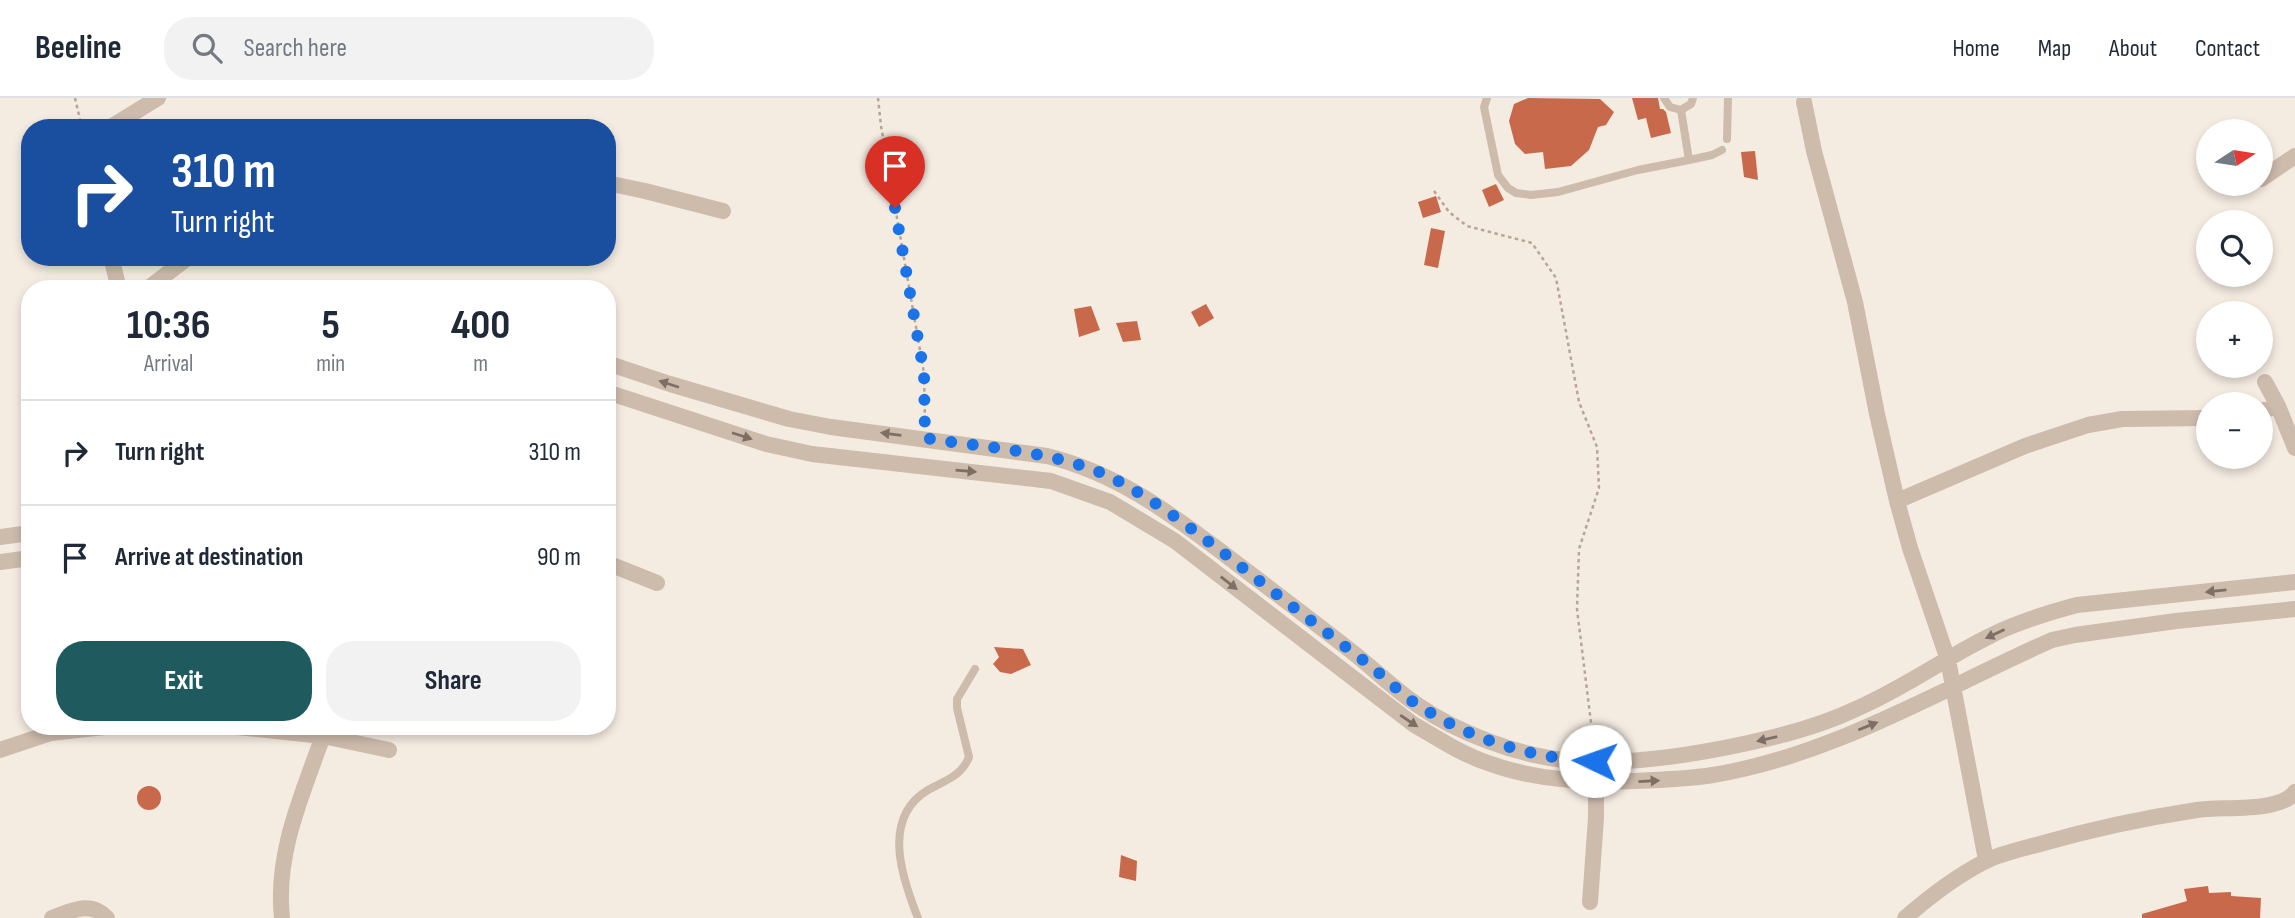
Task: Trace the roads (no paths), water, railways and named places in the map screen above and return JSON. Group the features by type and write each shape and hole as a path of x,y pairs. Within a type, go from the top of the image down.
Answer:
{"street":[{"path":"124,119 158,98"},
{"path":"1804,103 1814,151 1855,302 1896,501 1948,660 1986,860"},
{"path":"2273,171 2295,156"},
{"path":"616,185 723,211"},
{"path":"159,280 177,266"},
{"path":"616,366 789,419 1047,456 1075,463 1131,488 1185,524 1371,666 1418,706 1451,725 1526,752 1565,760 1665,758 1800,731 1858,708 1991,635 2042,614 2077,605 2295,582"},
{"path":"2265,382 2295,448"},
{"path":"616,395 766,444 812,453 1052,481 1110,502 1175,541 1413,724 1486,762 1524,774 1596,783 1713,775 1769,762 1824,744 1879,722 2043,644 2075,635 2295,609"},
{"path":"2273,407 2278,406"},
{"path":"1896,501 2025,446 2088,425 2122,419 2196,418"},
{"path":"925,438 926,467"},
{"path":"1175,541 1185,524"},
{"path":"0,537 21,534"},
{"path":"0,562 21,559"},
{"path":"616,567 657,583"},
{"path":"1359,685 1371,666"},
{"path":"0,750 45,735"},
{"path":"282,918 279,895 283,859 322,735"},
{"path":"337,735 389,750"},
{"path":"1590,902 1596,818 1595,761"},
{"path":"1905,918 1942,888 1986,860 2135,820 2201,809 2272,804 2291,797 2295,792"},
{"path":"52,918 90,907 100,910 107,918"}],"lane":[{"path":"1487,98 1484,107 1498,176 1508,188 1517,193 1531,195 1558,192 1638,170 1712,155 1722,150"},
{"path":"1664,98 1670,107 1681,110 1691,104 1693,98"},
{"path":"1727,139 1728,98"},
{"path":"1681,110 1689,160"},
{"path":"918,918 904,884 899,857 899,836 903,820 913,802 925,792 959,774 967,765 969,757 957,699 975,669"}]}
